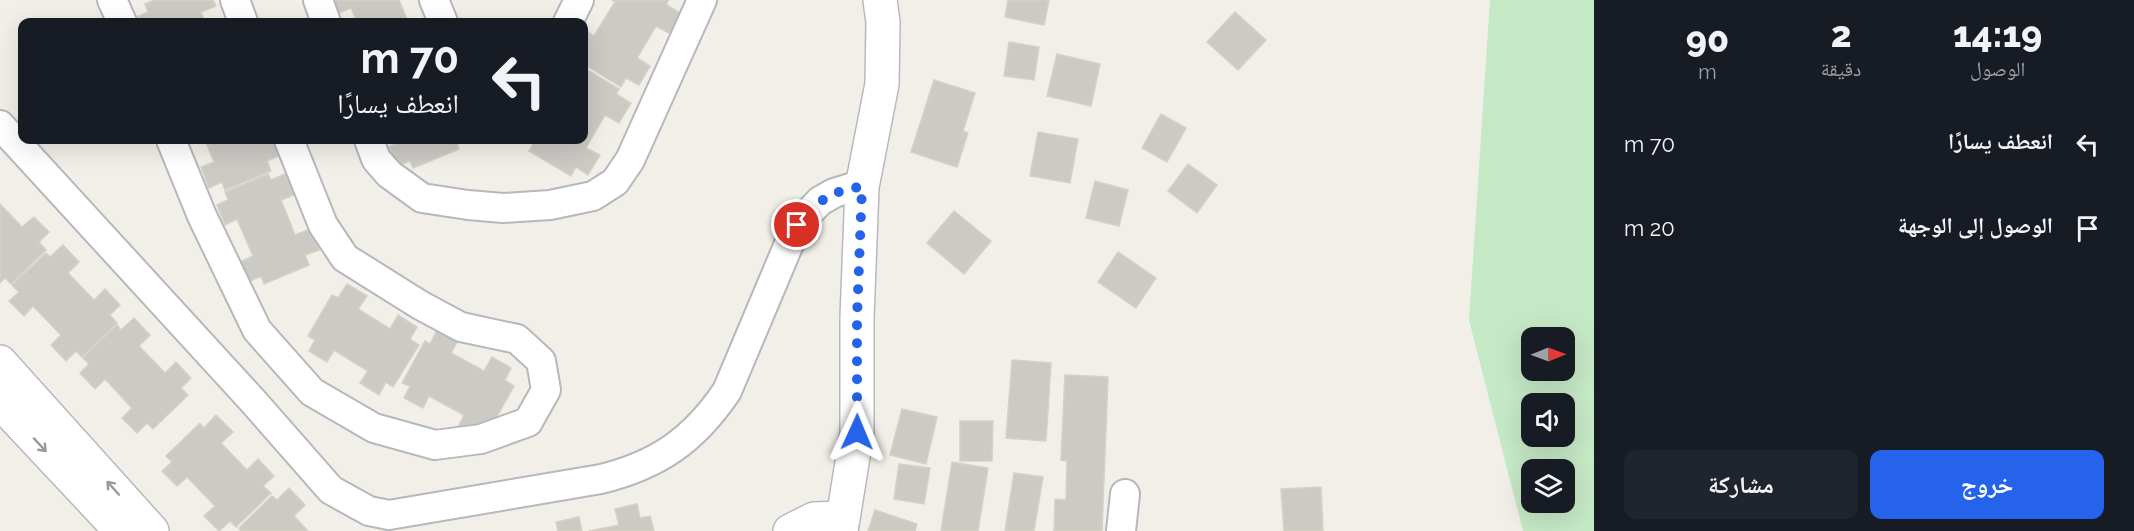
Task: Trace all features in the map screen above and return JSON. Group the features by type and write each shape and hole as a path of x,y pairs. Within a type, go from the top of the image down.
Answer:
{"street":[{"path":"112,0 120,18"},
{"path":"235,0 242,18"},
{"path":"318,0 325,18"},
{"path":"434,0 441,18"},
{"path":"570,18 579,0"},
{"path":"370,144 376,159 389,174 422,198 503,208 550,205 593,196 615,182 630,160 702,0"},
{"path":"790,531 814,519 837,527 851,480 857,432 857,318 862,187 882,84 883,22 880,0"},
{"path":"0,125 252,400 331,490 369,511 389,515 627,473 651,463 674,449 712,413 727,391 797,225 820,201 850,188 862,187"},
{"path":"173,144 202,216 257,330 312,392 374,428 435,445 481,439 528,422 546,390 541,361 517,339 460,327 345,258 323,225 291,144"},
{"path":"0,362 152,531"},
{"path":"0,402 121,531"},
{"path":"1121,531 1125,494"}],"green space":[{"path":"1490,0 1594,0 1594,531 1523,531 1469,320"}],"building":[{"path":"154,0 213,0 216,6 201,12 203,18 137,18 148,12 145,4"},
{"path":"332,0 399,0 406,18 355,18 351,8 338,13"},
{"path":"612,0 669,0 666,4 681,14 669,33 656,26 637,58 650,66 639,85 626,78 621,87 588,66 588,32 594,36 615,2"},
{"path":"1008,0 1049,0 1044,25 1005,17"},
{"path":"1235,12 1266,40 1238,70 1207,42"},
{"path":"1009,42 1039,47 1034,80 1004,76"},
{"path":"1057,54 1100,64 1091,106 1047,96"},
{"path":"588,70 619,89 616,94 631,103 619,123 605,115 586,148 600,155 588,175 576,167 571,176 529,151 533,144 588,144"},
{"path":"934,80 975,93 963,131 968,133 957,167 911,152"},
{"path":"1161,114 1186,128 1167,162 1142,148"},
{"path":"1038,132 1078,139 1070,183 1030,176"},
{"path":"207,144 276,144 280,155 267,161 271,171 225,190 222,182 209,188 201,167 214,162"},
{"path":"396,144 457,144 459,149 413,168 410,161 397,166 389,147"},
{"path":"1188,164 1217,185 1197,213 1168,191"},
{"path":"287,173 296,194 281,200 295,235 310,229 319,250 305,255 309,265 264,284 261,276 248,282 240,262 253,256 237,219 225,225 217,205 228,200 225,192 268,174 271,180"},
{"path":"1095,181 1128,190 1119,226 1086,218"},
{"path":"0,204 22,227 34,217 49,232 39,242 46,250 11,284 5,278 0,283"},
{"path":"954,211 991,241 964,274 927,243"},
{"path":"63,245 79,262 68,273 94,300 105,289 120,305 110,315 117,323 82,357 76,351 66,361 51,345 61,335 33,306 24,316 9,301 19,292 12,285 46,253 50,257"},
{"path":"1118,252 1156,278 1136,308 1098,282"},
{"path":"347,284 367,296 358,309 390,329 398,315 417,327 410,339 419,345 393,387 386,382 379,395 360,383 368,371 334,350 327,362 309,351 315,340 308,336 332,295 338,298"},
{"path":"134,318 150,335 139,346 165,373 176,362 191,378 181,388 188,395 153,429 147,423 137,433 122,418 132,408 105,379 95,389 80,373 89,364 83,358 117,325 121,330"},
{"path":"438,328 459,339 451,353 484,371 492,357 511,368 505,380 514,386 490,429 477,438 458,427 464,415 429,396 423,408 404,398 410,386 402,383 425,341 430,344"},
{"path":"1012,360 1051,363 1046,441 1006,438"},
{"path":"1065,375 1108,377 1102,531 1054,531 1055,499 1066,500 1067,461 1061,460"},
{"path":"902,409 937,417 926,464 890,455"},
{"path":"216,415 233,432 221,443 247,470 258,459 274,476 263,486 271,493 236,527 230,521 219,531 204,516 215,506 187,477 177,486 162,471 172,462 166,456 200,423 204,428"},
{"path":"960,421 993,421 992,461 960,461"},
{"path":"952,462 988,468 978,531 941,531"},
{"path":"899,464 930,468 924,504 894,499"},
{"path":"1014,473 1043,477 1034,531 1005,531"},
{"path":"1321,487 1323,531 1284,531 1281,489"},
{"path":"289,488 305,505 294,516 308,531 241,531 239,528 272,496 277,500"},
{"path":"637,504 640,518 650,516 654,531 589,531 619,525 615,509"},
{"path":"875,510 917,524 915,531 868,531"},
{"path":"579,517 582,531 558,531 556,522"}],"route":[{"path":"797,225 820,201 834,193 862,187 857,318 857,432"}]}
